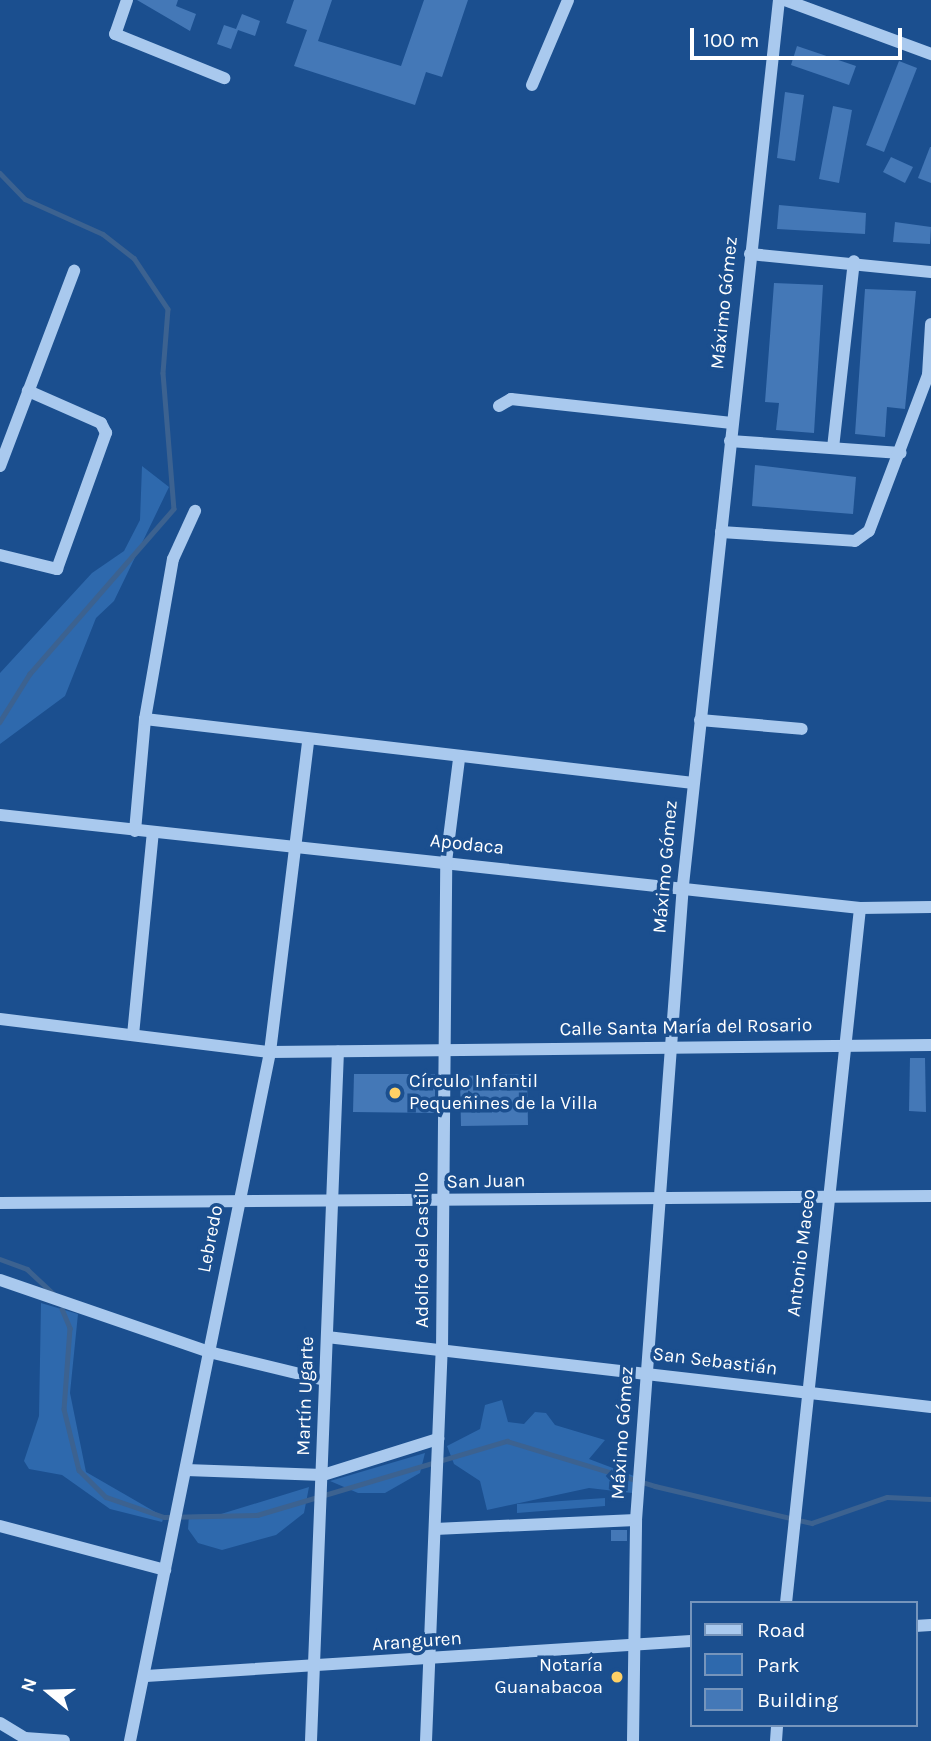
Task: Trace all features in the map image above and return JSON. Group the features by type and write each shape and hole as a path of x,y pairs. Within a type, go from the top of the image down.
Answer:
{"street":[{"path":"127,0 115,34 224,78"},
{"path":"532,85 568,0"},
{"name":"Máximo Gómez","path":"633,1741 636,1520 683,885 779,0"},
{"path":"785,0 931,54"},
{"path":"750,254 853,261 931,272"},
{"path":"833,448 853,261"},
{"path":"0,466 74,271"},
{"path":"721,532 855,541 869,531 901,453 928,375 931,324"},
{"path":"0,555 54,571 106,427 27,391"},
{"path":"499,406 511,399 732,422"},
{"path":"730,441 901,453"},
{"path":"135,831 145,719 173,558 195,510"},
{"path":"145,719 308,742 693,783"},
{"path":"700,720 802,729"},
{"name":"Lebredo","path":"131,1741 270,1052 298,844 308,742"},
{"name":"Adolfo del Castillo","path":"426,1741 442,1351 442,1052 446,862 459,759"},
{"name":"Apodaca","path":"0,815 135,831 298,844 446,862 683,885 860,908 931,907"},
{"path":"133,1035 153,832"},
{"name":"Antonio Maceo","path":"786,1601 806,1393 860,908"},
{"name":"Calle Santa María del Rosario","path":"0,1019 270,1052 931,1045"},
{"name":"Martín Ugarte","path":"312,1741 338,1052"},
{"name":"San Juan","path":"0,1203 931,1196"},
{"path":"0,1280 209,1352 324,1380"},
{"name":"San Sebastián","path":"327,1338 931,1407"},
{"path":"186,1470 323,1480 438,1443"},
{"path":"435,1530 636,1520"},
{"path":"0,1526 165,1570"},
{"name":"Aranguren","path":"146,1676 429,1661 690,1641"},
{"path":"0,1723 28,1739 64,1741"}],"green space":[{"path":"142,466 169,487 114,601 96,618 65,696 0,744 0,673 92,573 124,551 140,520"},
{"path":"41,1303 78,1314 70,1393 86,1472 164,1517 162,1522 110,1509 62,1475 29,1469 24,1461 39,1416"},
{"path":"502,1400 508,1422 524,1424 535,1412 546,1413 555,1425 605,1440 589,1459 634,1476 632,1493 589,1488 487,1510 480,1481 454,1464 447,1446 480,1429 485,1405"},
{"path":"425,1453 420,1473 385,1493 358,1493 330,1481"},
{"path":"309,1487 304,1513 276,1535 222,1550 198,1543 188,1529 189,1515 221,1514"},
{"path":"605,1498 605,1506 517,1513 517,1504"}],"building":[{"path":"137,0 178,0 176,6 196,14 190,31"},
{"path":"294,0 332,0 318,41 401,66 424,0 468,0 442,77 426,72 415,105 294,66 307,30 286,23"},
{"path":"242,14 260,21 255,36 238,30 231,49 217,44 224,25 236,29"},
{"path":"797,46 856,66 849,85 791,65"},
{"path":"899,61 917,68 884,152 866,145"},
{"path":"785,92 804,95 795,161 777,158"},
{"path":"833,106 852,110 839,183 819,179"},
{"path":"931,147 931,183 918,178"},
{"path":"891,157 913,167 905,183 883,172"},
{"path":"779,205 866,213 865,234 777,229"},
{"path":"895,222 931,227 930,244 893,242"},
{"path":"774,283 823,285 814,433 776,430 779,403 765,402"},
{"path":"865,289 916,291 905,409 887,407 885,437 855,434"},
{"path":"755,465 856,477 853,514 752,506"},
{"path":"910,1058 925,1058 926,1112 909,1111"},
{"name":"Círculo Infantil Pequeñines de la Villa","path":"354,1074 435,1074 435,1113 353,1112"},
{"path":"527,1074 528,1125 461,1126 460,1076"},
{"path":"611,1530 627,1530 627,1541 611,1541"}],"waterway":[{"path":"0,173 25,199 103,234 134,258 168,309 163,373 174,509 30,674 0,722"},
{"path":"0,1259 27,1269 54,1294"},
{"path":"62,1309 70,1328 64,1409 79,1470 106,1497 164,1517 257,1515 507,1441 655,1486 812,1523 887,1497 931,1499"}],"place":[{"name":"Círculo Infantil Pequeñines de la Villa","path":"395,1093"},
{"name":"Notaría Guanabacoa","path":"617,1677"}]}
